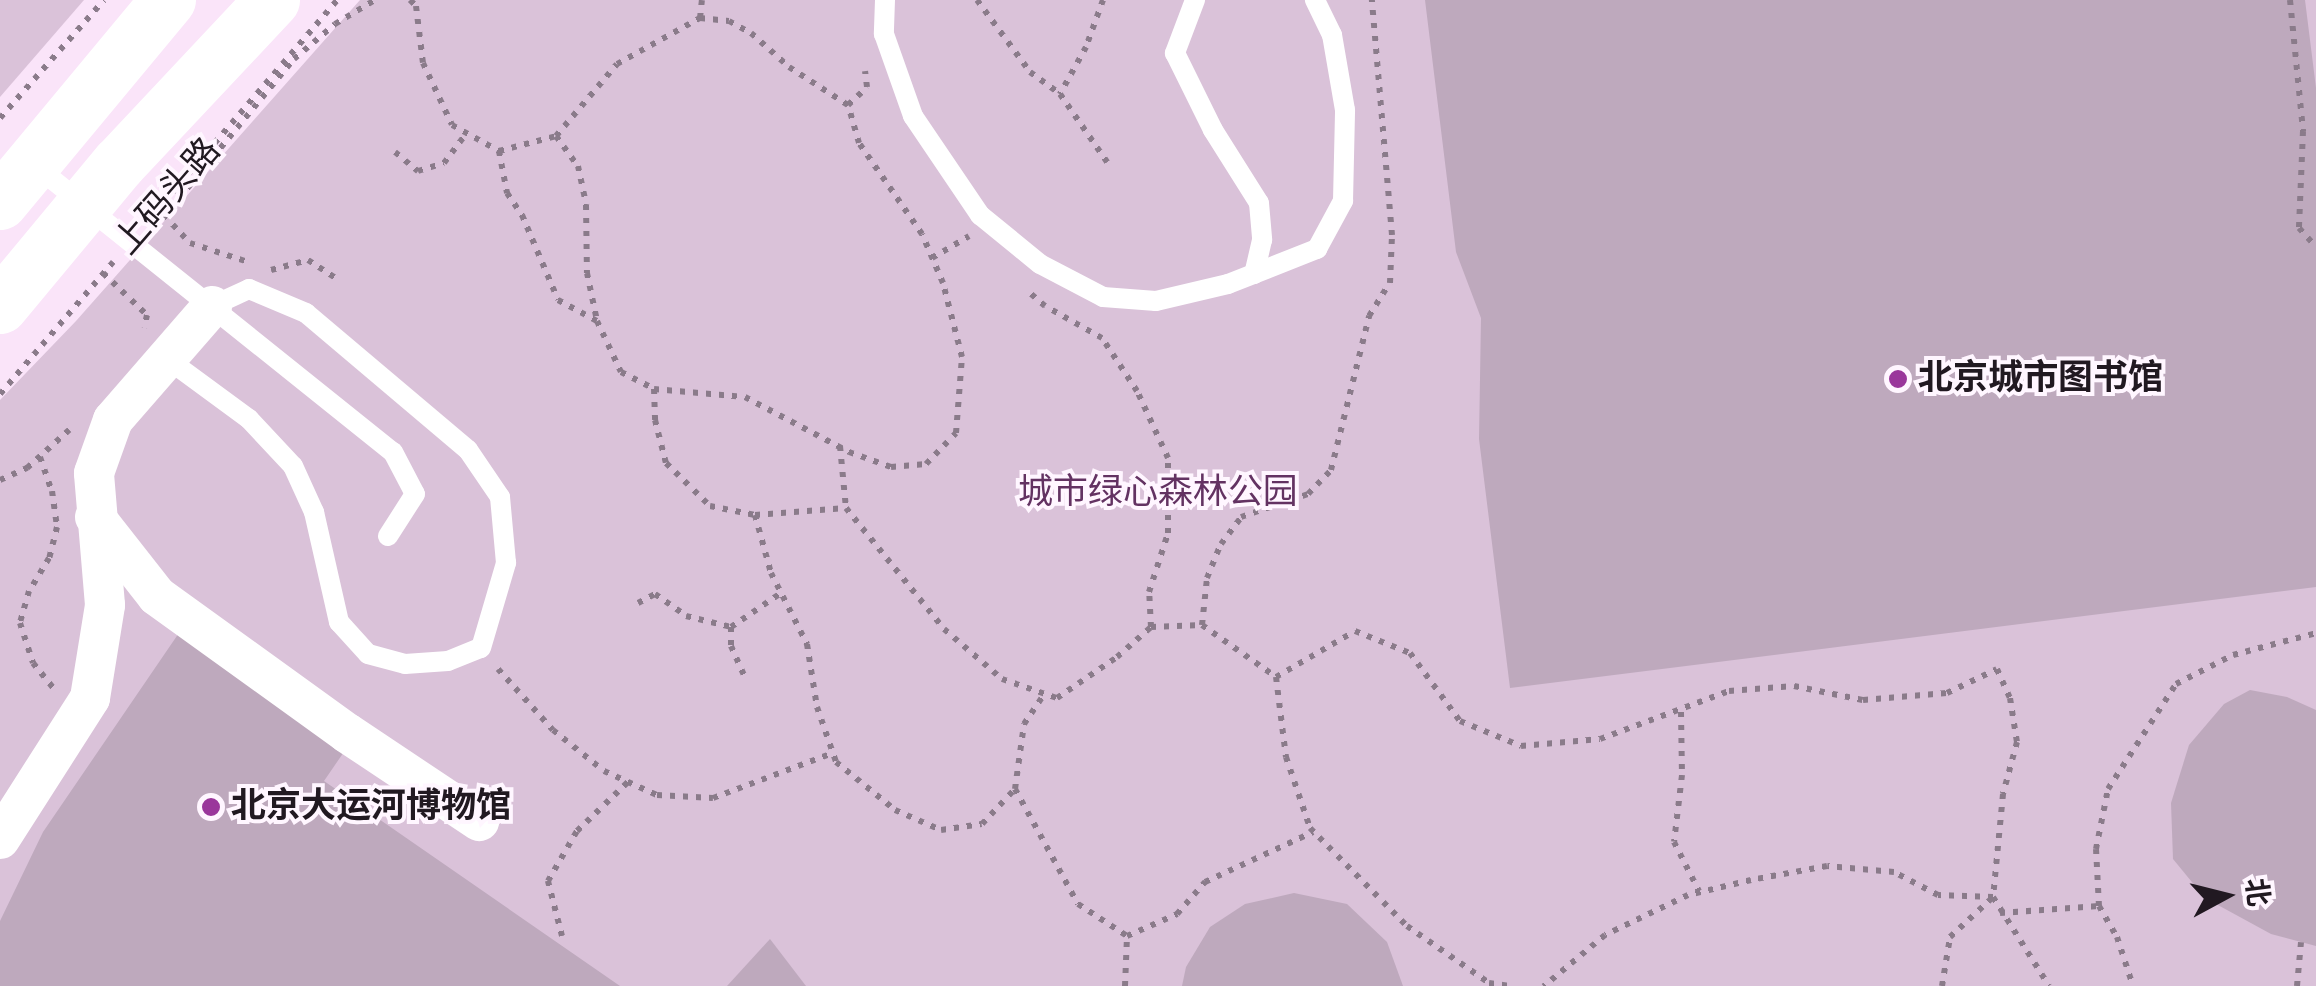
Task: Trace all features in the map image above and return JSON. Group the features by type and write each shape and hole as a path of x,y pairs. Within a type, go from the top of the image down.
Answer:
{"main road":[{"path":"16,182 168,0"},
{"name":"上码头路","path":"0,306 86,202 272,0"}],"street":[{"path":"0,840 90,698 105,605 94,474 114,420 212,306"},
{"path":"95,517 158,596 347,733 478,821"}],"lane":[{"path":"885,0 884,34 912,116 980,215 1040,264 1103,297 1156,302 1254,274 1317,249 1342,201 1345,110 1332,34 1316,0"},
{"path":"1195,0 1174,52 1213,130 1259,203 1262,240 1254,274"},
{"path":"16,182 86,202 393,452 415,494 388,536"},
{"path":"166,358 249,419 292,466 314,512 339,622 368,654 405,664 448,660 481,648 506,563 500,497 468,450 306,314 250,289 212,306"}],"path":[{"path":"0,118 104,0"},
{"name":"上码头路","path":"0,394 336,0"},
{"path":"159,208 171,208 294,59 335,24 375,0"},
{"path":"410,0 416,6 423,63 452,125 500,150 556,136 617,64 700,18 729,21 751,32 800,75 848,104 859,143 922,234 944,283 962,357 956,434 926,464 890,467 745,397 654,389 620,372 597,321 587,272 586,205 578,166 556,136"},
{"path":"700,18 702,0"},
{"path":"977,0 1030,72 1060,94 1107,162"},
{"path":"1060,94 1086,48 1104,0"},
{"path":"1202,625 1207,578 1221,544 1241,517 1308,494 1331,470 1370,316 1390,283 1392,234 1372,0"},
{"path":"2290,0 2303,131 2299,228 2316,247"},
{"path":"863,52 868,87 878,102"},
{"path":"848,104 868,87"},
{"path":"395,152 418,171 444,163 467,133"},
{"path":"500,150 507,193 522,215 558,300 597,321"},
{"path":"159,208 190,243 270,271 308,260 339,280"},
{"path":"959,222 974,244"},
{"path":"932,258 969,236"},
{"path":"1017,282 1045,306 1102,338 1136,391 1168,458 1168,534 1148,592 1151,628"},
{"path":"654,389 655,420 666,463 710,506 755,516 846,508"},
{"path":"840,446 846,508 944,629 1002,679 1057,698 1151,628 1202,625 1276,677 1286,757 1314,832 1407,926 1488,984 1510,986"},
{"path":"40,458 57,527 49,558 29,591 20,623 33,664 60,695 83,710"},
{"path":"755,516 781,592 807,644 817,707 836,762 895,810 941,830 982,824 1015,788 1024,724 1044,694"},
{"path":"638,604 655,594 686,616 731,627 781,592"},
{"path":"731,627 731,646 744,675"},
{"path":"1276,677 1355,631 1410,652 1460,721 1522,746 1600,739 1682,712 1728,691 1794,686 1864,700 1947,693 1997,669 2010,698 2017,742 2003,794 1993,897 2049,986"},
{"path":"2133,986 2117,937 2098,906 2096,850 2108,789 2176,684 2232,655 2316,633"},
{"path":"498,668 553,730 604,771 657,795 712,798 834,753"},
{"path":"1682,712 1682,775 1674,842 1700,891"},
{"path":"562,936 548,880 577,831 628,782"},
{"path":"1015,788 1078,904 1127,936"},
{"path":"1127,936 1177,914 1205,882 1314,832"},
{"path":"1544,986 1605,936 1700,891 1827,866 1894,872 1938,896 1993,897"},
{"path":"1942,986 1950,937 1993,897"},
{"path":"2000,913 2098,906"},
{"path":"1125,986 1127,936"},
{"path":"2296,986 2301,942"}],"green space":[{"path":"0,0 84,0 0,97"},
{"name":"城市绿心森林公园","path":"360,0 2316,0 2316,986 0,986 0,400 76,321"}],"building":[{"name":"北京城市图书馆","path":"1425,0 2305,0 2316,88 2316,587 1510,688 1479,439 1481,318 1456,252"},
{"name":"北京大运河博物馆","path":"183,627 348,746 324,781 620,986 0,986 0,921 43,832"},
{"path":"2250,690 2287,697 2316,710 2316,946 2271,934 2205,898 2173,859 2171,803 2189,745 2224,704"},
{"path":"1294,893 1347,904 1387,942 1403,986 1182,986 1186,967 1210,927 1245,904"},
{"path":"770,939 806,986 727,986"}],"place":[{"name":"北京城市图书馆","path":"1898,379"},
{"name":"北京大运河博物馆","path":"211,807"}]}
